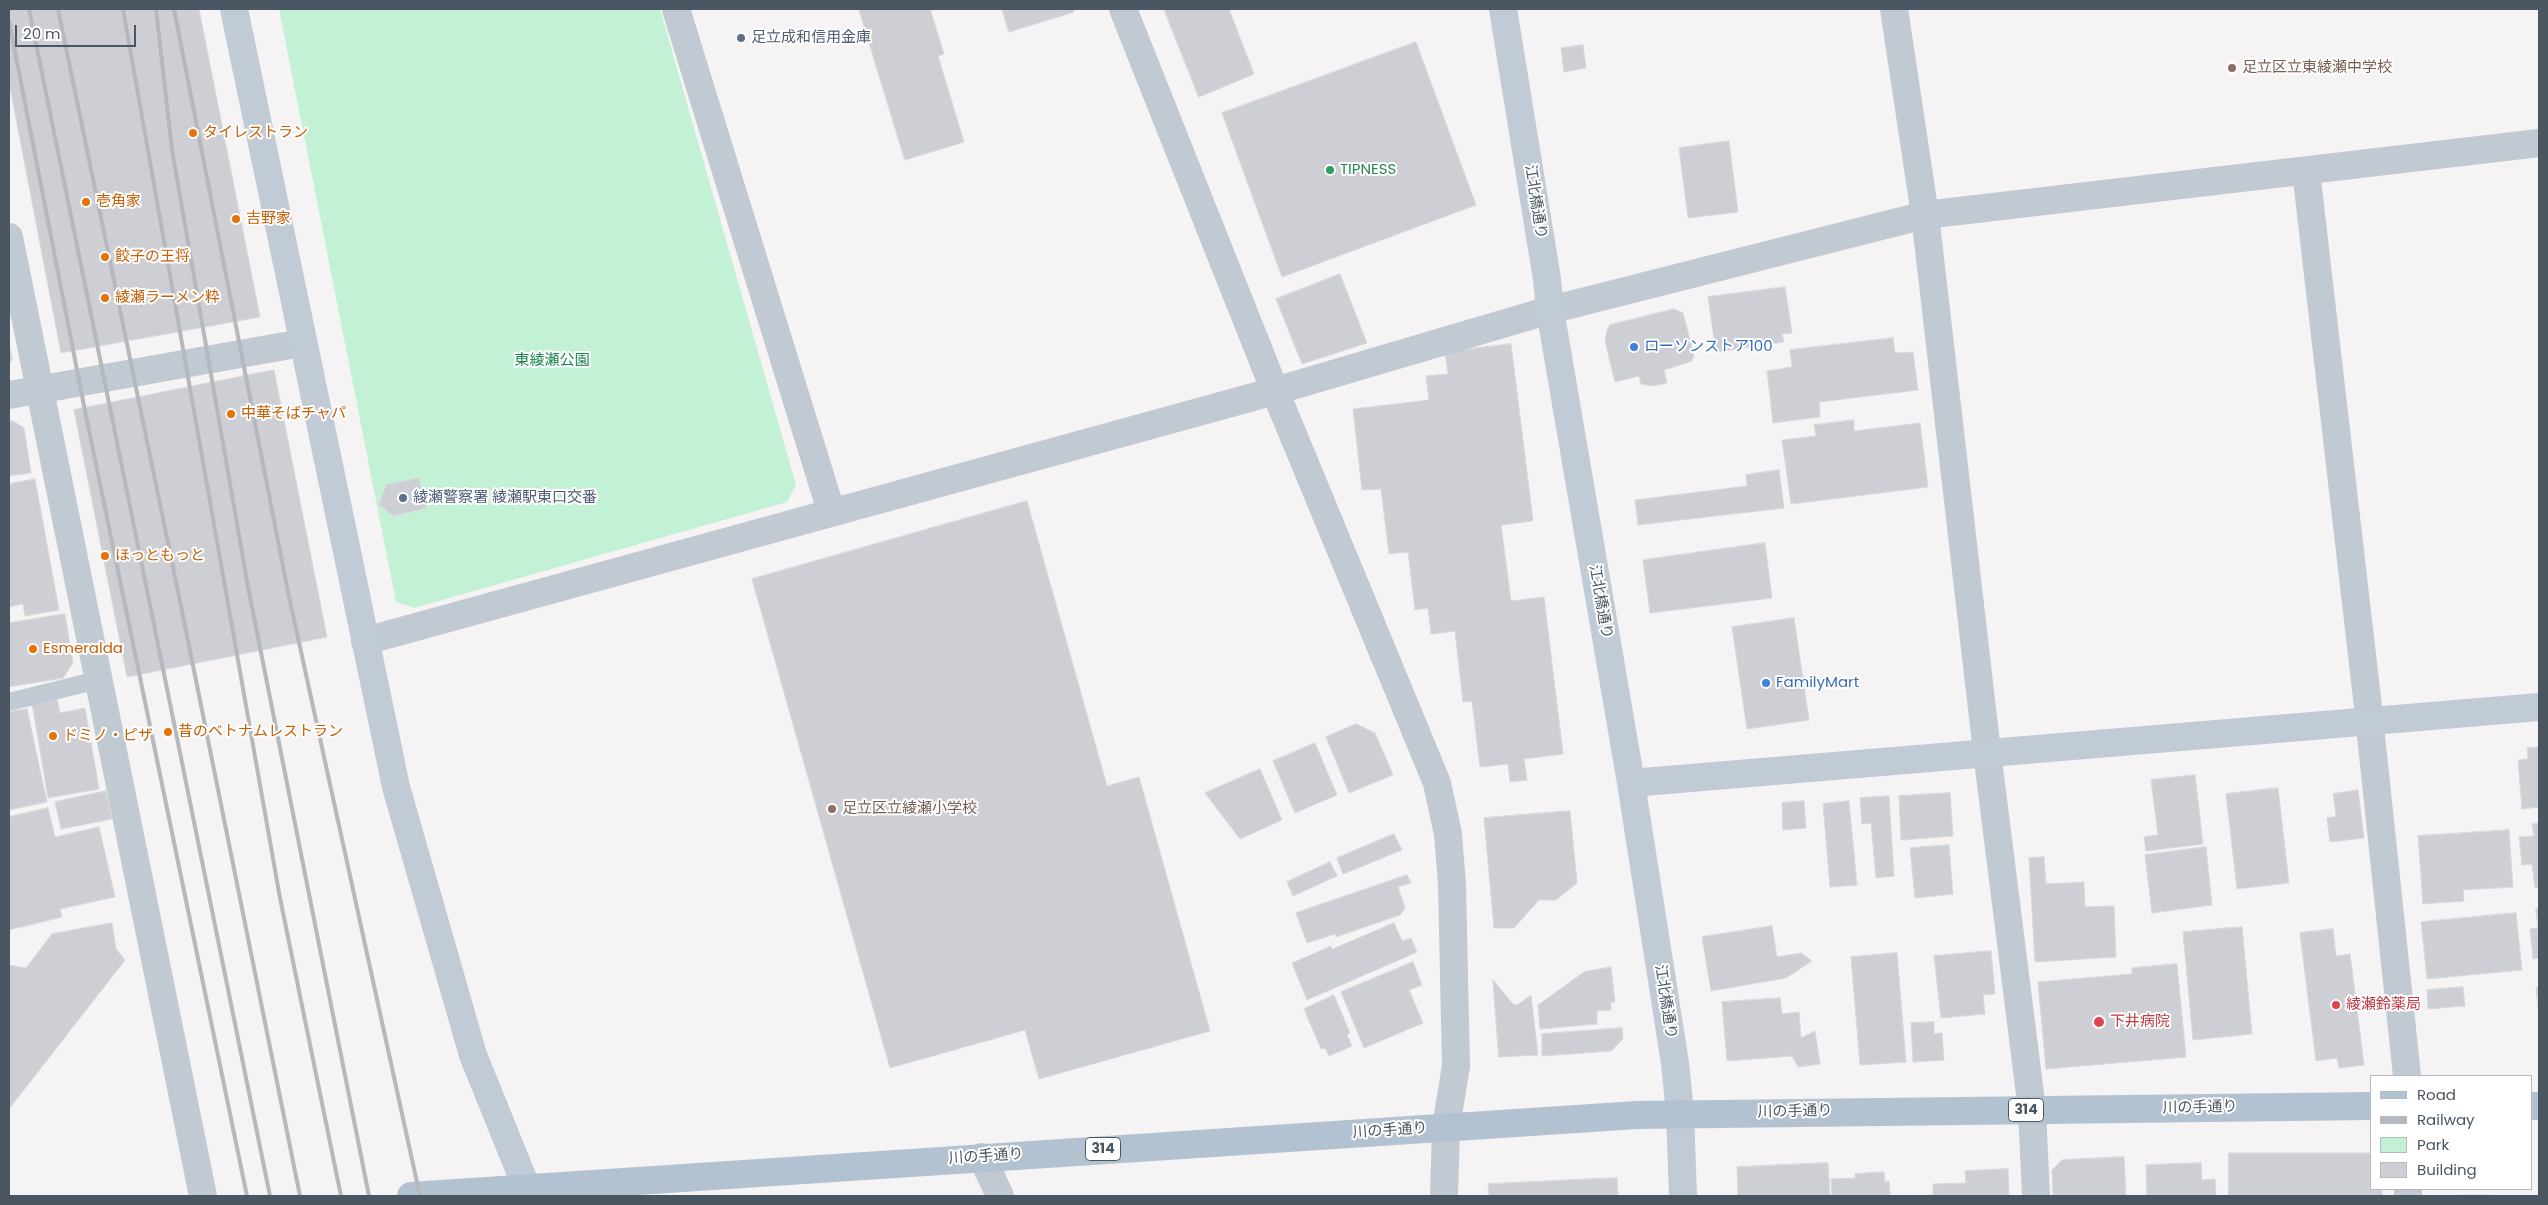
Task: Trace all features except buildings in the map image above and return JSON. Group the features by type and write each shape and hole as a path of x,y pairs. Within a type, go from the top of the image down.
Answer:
{"main road":[{"name":"川の手通り","path":"411,1196 528,1192 982,1157 1680,1113 2370,1106"}],"street":[{"path":"234,9 302,343 396,787 468,1037 528,1192"},
{"path":"676,9 831,511"},
{"path":"1123,9 1275,391 1437,783 1448,834 1452,884 1456,1066 1446,1127 1444,1196"},
{"name":"江北橋通り","path":"1503,9 1547,279 1550,310 1631,783 1675,1063 1680,1113 1683,1196"},
{"path":"1894,9 1925,215 1987,752 2032,1110 2036,1196"},
{"path":"365,641 831,511 1275,391 1550,310 1925,215 2539,144"},
{"path":"2306,171 2370,721 2407,1075"},
{"path":"9,237 203,1196"},
{"path":"9,395 302,343"},
{"path":"1631,783 2539,707"},
{"path":"982,1157 1000,1196"}],"lane":[{"path":"9,702 98,680"}],"green space":[{"name":"東綾瀬公園","path":"279,9 660,9 796,485 787,502 414,608 396,602"}],"railway":[{"path":"29,9 270,1196"},
{"path":"58,9 300,1196"},
{"path":"123,9 280,898 341,1196"},
{"path":"156,9 172,150 248,587 369,1196"},
{"path":"174,9 288,592 420,1196"},
{"path":"9,21 85,411 247,1196"}],"place":[{"name":"足立成和信用金庫","path":"741,38"},
{"name":"足立区立東綾瀬中学校","path":"2232,68"},
{"name":"タイレストラン","path":"193,133"},
{"name":"TIPNESS","path":"1330,170"},
{"name":"壱角家","path":"86,202"},
{"name":"吉野家","path":"236,219"},
{"name":"餃子の王将","path":"105,257"},
{"name":"綾瀬ラーメン粋","path":"105,298"},
{"name":"ローソンストア100","path":"1634,347"},
{"name":"中華そばチャパ","path":"231,414"},
{"name":"綾瀬警察署 綾瀬駅東口交番","path":"403,498"},
{"name":"ほっともっと","path":"105,556"},
{"name":"Esmeralda","path":"33,649"},
{"name":"FamilyMart","path":"1766,683"},
{"name":"昔のベトナムレストラン","path":"168,732"},
{"name":"ドミノ・ピザ","path":"53,736"},
{"name":"足立区立綾瀬小学校","path":"832,809"},
{"name":"綾瀬鈴薬局","path":"2336,1005"},
{"name":"下井病院","path":"2099,1022"}]}
